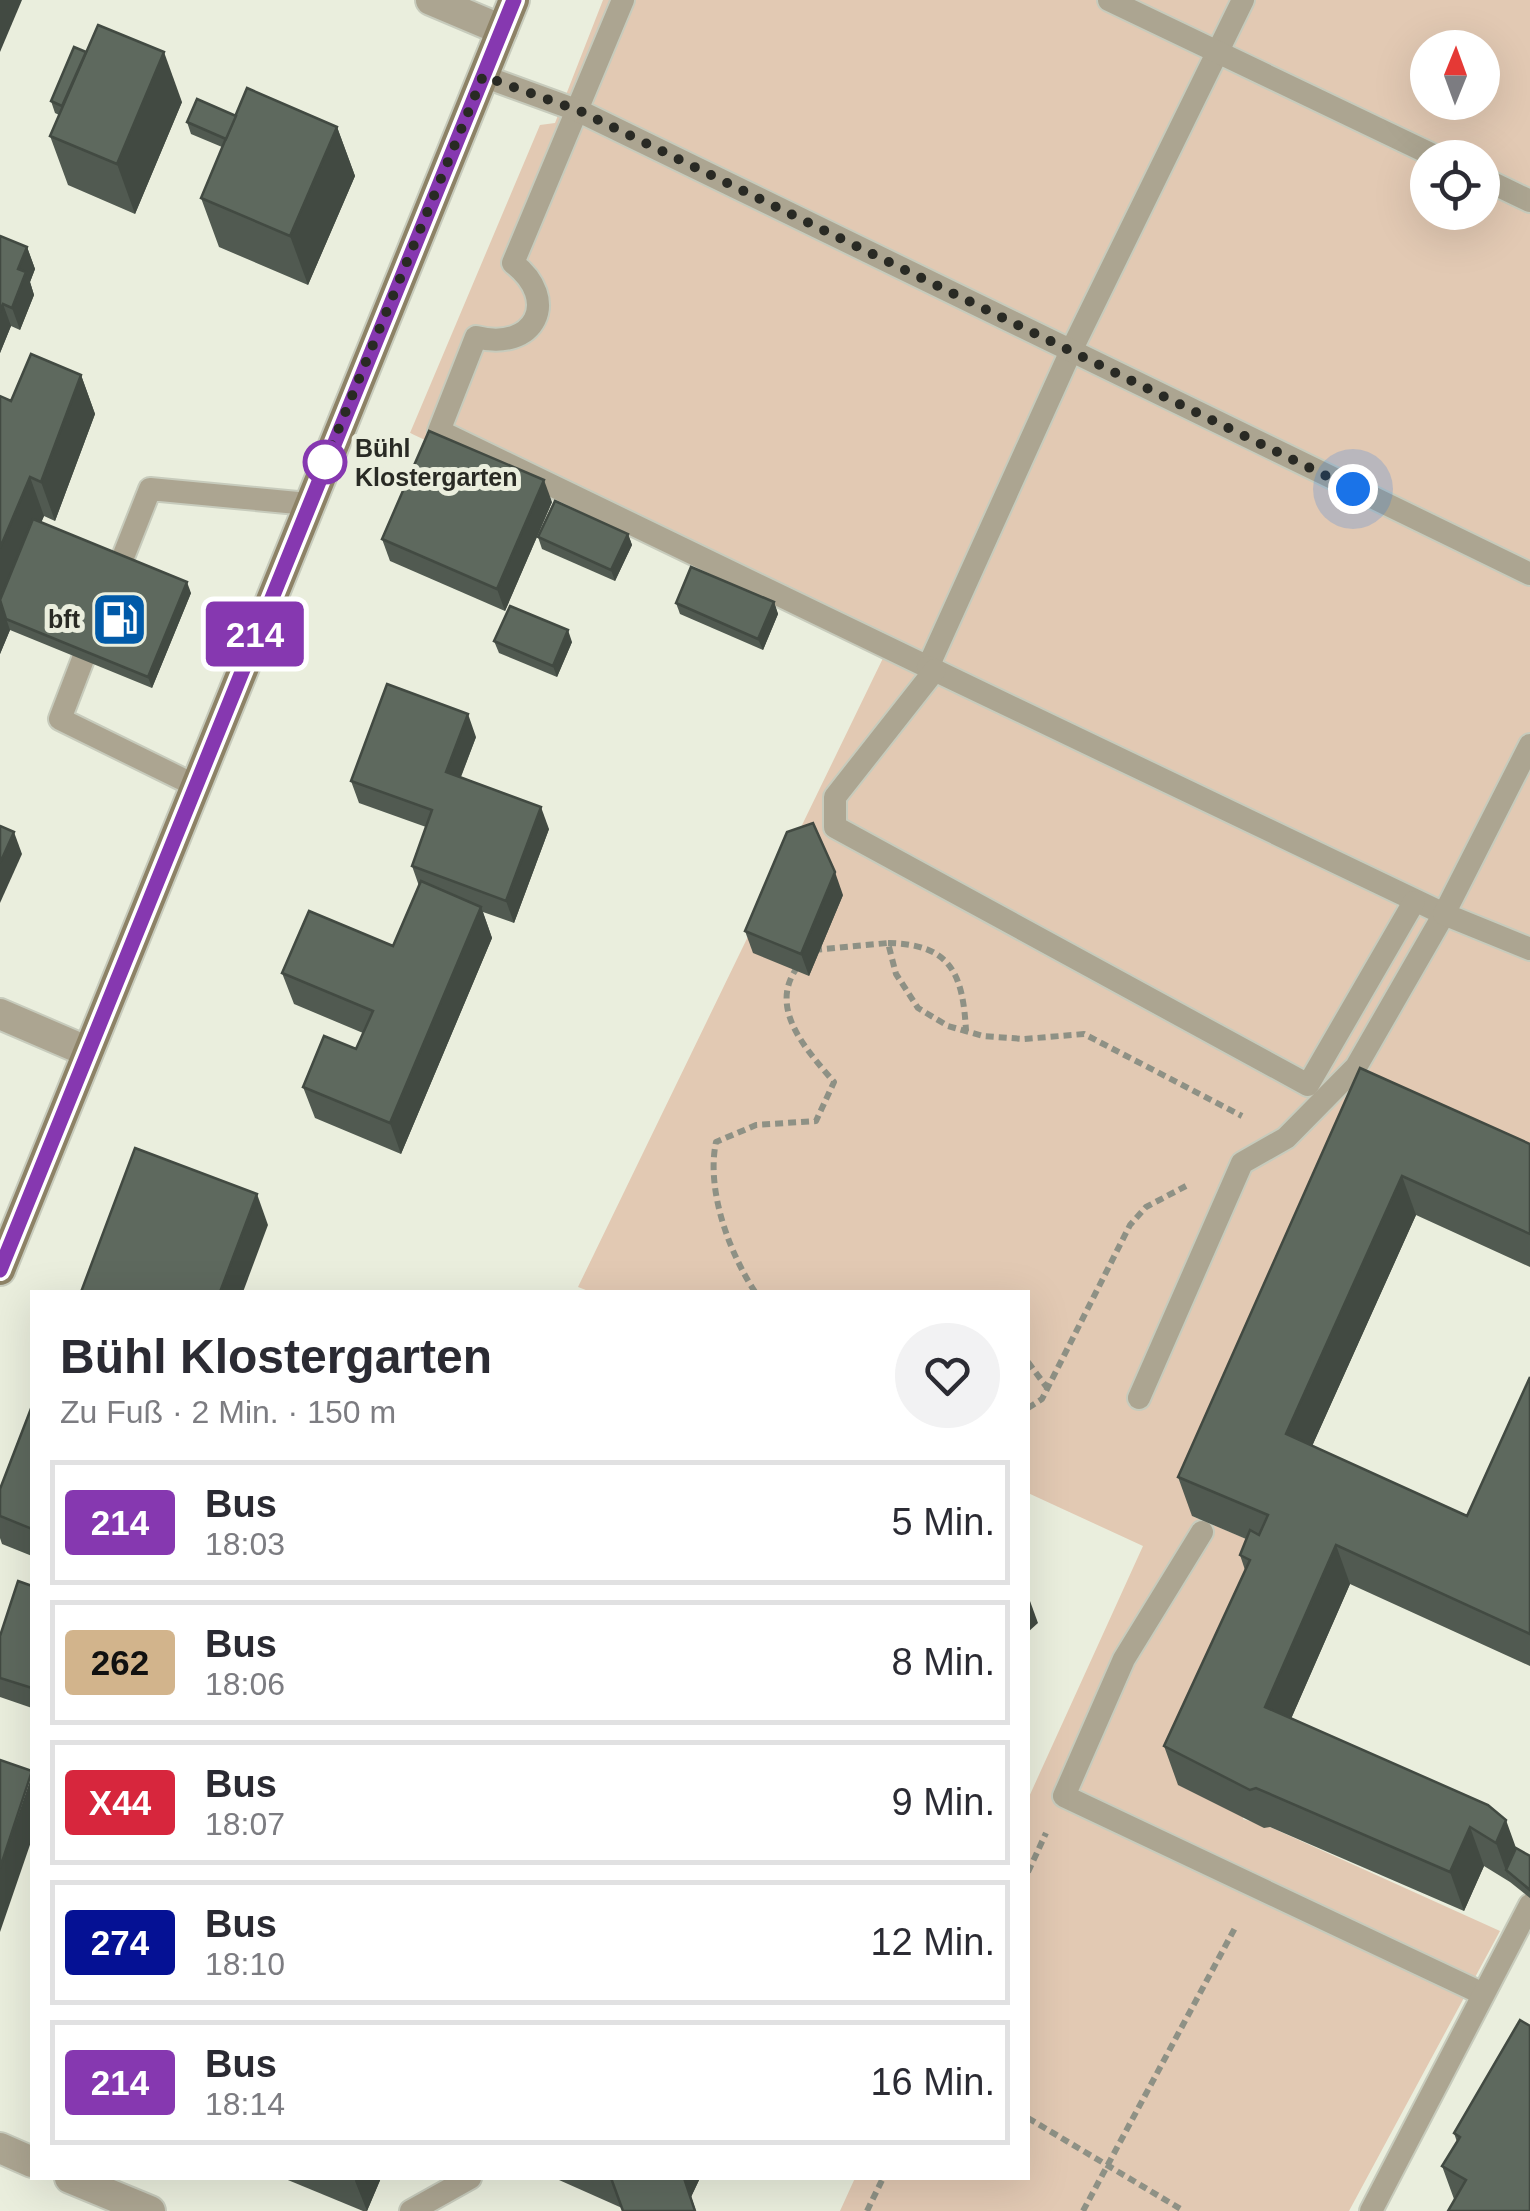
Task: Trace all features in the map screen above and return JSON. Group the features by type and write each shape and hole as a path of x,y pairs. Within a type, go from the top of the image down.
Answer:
{"street":[{"path":"431,0 502,30"},
{"path":"0,1270 514,0"},
{"path":"0,1014 86,1051"},
{"path":"0,2148 30,2161"},
{"path":"75,2180 150,2211"}],"lane":[{"path":"623,0 514,263 530,276 538,296 537,318 527,333 510,340 476,337 439,431 1414,902 1530,949"},
{"path":"1110,0 1410,144"},
{"path":"1243,0 1070,353 932,669 835,797 835,827 1308,1085 1414,902"},
{"path":"483,76 580,111 1530,574"},
{"path":"1500,187 1530,201"},
{"path":"194,784 60,719 150,489 308,504"},
{"path":"1139,1398 1242,1163 1286,1138 1356,1067 1444,914 1530,745"},
{"path":"1202,1532 1124,1659 1064,1796 1481,1993"},
{"path":"1371,2211 1530,1905"},
{"path":"411,2211 466,2180"}],"path":[{"path":"888,943 896,974 918,1008 966,1031 1024,1039 1084,1034 1286,1138"},
{"path":"754,1290 719,1205 712,1161 716,1142 756,1125 816,1121 834,1082 807,1050 789,1019 784,998 788,978 810,950 919,944 947,962 964,987 966,1031"},
{"path":"1030,1406 1048,1390 1130,1225 1146,1207 1242,1163"},
{"path":"1030,1365 1048,1390"},
{"path":"1083,2211 1256,1887"},
{"path":"1030,2119 1184,2211"},
{"path":"867,2211 882,2180"}],"shaded area":[{"path":"603,0 1530,0 1530,1177 1374,1108 1192,1516 1282,1554 1243,1819 1270,1827 1500,1931 1349,2211 840,2211 854,2180 1030,2180 1030,1795 1143,1546 1030,1494 1030,1290 578,1287 885,654 410,433 540,125 555,123"}],"building":[{"path":"98,25 164,52 117,164 50,136"},
{"path":"74,47 86,52 62,106 51,101"},
{"path":"247,88 337,127 290,236 201,198"},
{"path":"197,99 236,116 226,139 187,122"},
{"path":"0,236 27,247 18,269 26,272 12,308 3,304 0,312"},
{"path":"31,354 81,375 41,482 30,477 0,548 0,396 11,401"},
{"path":"429,431 544,480 497,589 382,539"},
{"path":"555,501 628,534 611,570 538,537"},
{"path":"33,519 187,582 148,677 6,619 0,600"},
{"path":"691,567 774,602 758,639 676,603"},
{"path":"510,606 568,630 553,666 494,641"},
{"path":"387,684 468,714 446,772 541,807 506,901 412,866 432,810 351,781"},
{"path":"813,823 835,872 801,954 745,931 787,832"},
{"path":"0,826 14,832 0,863"},
{"path":"421,881 481,907 390,1123 303,1087 324,1036 356,1049 373,1011 282,973 309,911 393,946"},
{"path":"1360,1068 1530,1144 1530,1234 1402,1176 1286,1434 1467,1516 1530,1377 1530,1634 1336,1545 1265,1707 1488,1805 1506,1820 1496,1843 1470,1827 1450,1872 1256,1788 1250,1790 1164,1746 1250,1560 1240,1555 1250,1530 1259,1535 1268,1515 1178,1477"},
{"path":"135,1148 257,1194 221,1290 82,1290"},
{"path":"30,1411 30,1528 0,1516 0,1489"},
{"path":"18,1581 30,1585 30,1687 0,1678 0,1636"},
{"path":"0,1760 30,1770 30,1777 0,1868"},
{"path":"1516,1848 1530,1856 1530,1890 1506,1870"},
{"path":"1520,2020 1530,2026 1530,2211 1448,2211 1466,2180 1442,2166 1460,2137 1454,2133"},
{"path":"612,2180 685,2180 695,2211 623,2211"}],"bus line":[{"name":"214","path":"0,1270 514,0"}],"place":[{"name":"Bühl Klostergarten","path":"325,462"},
{"name":"bft","path":"119,619"}],"route":[{"path":"325,462 483,76 580,111 1353,489"}]}
